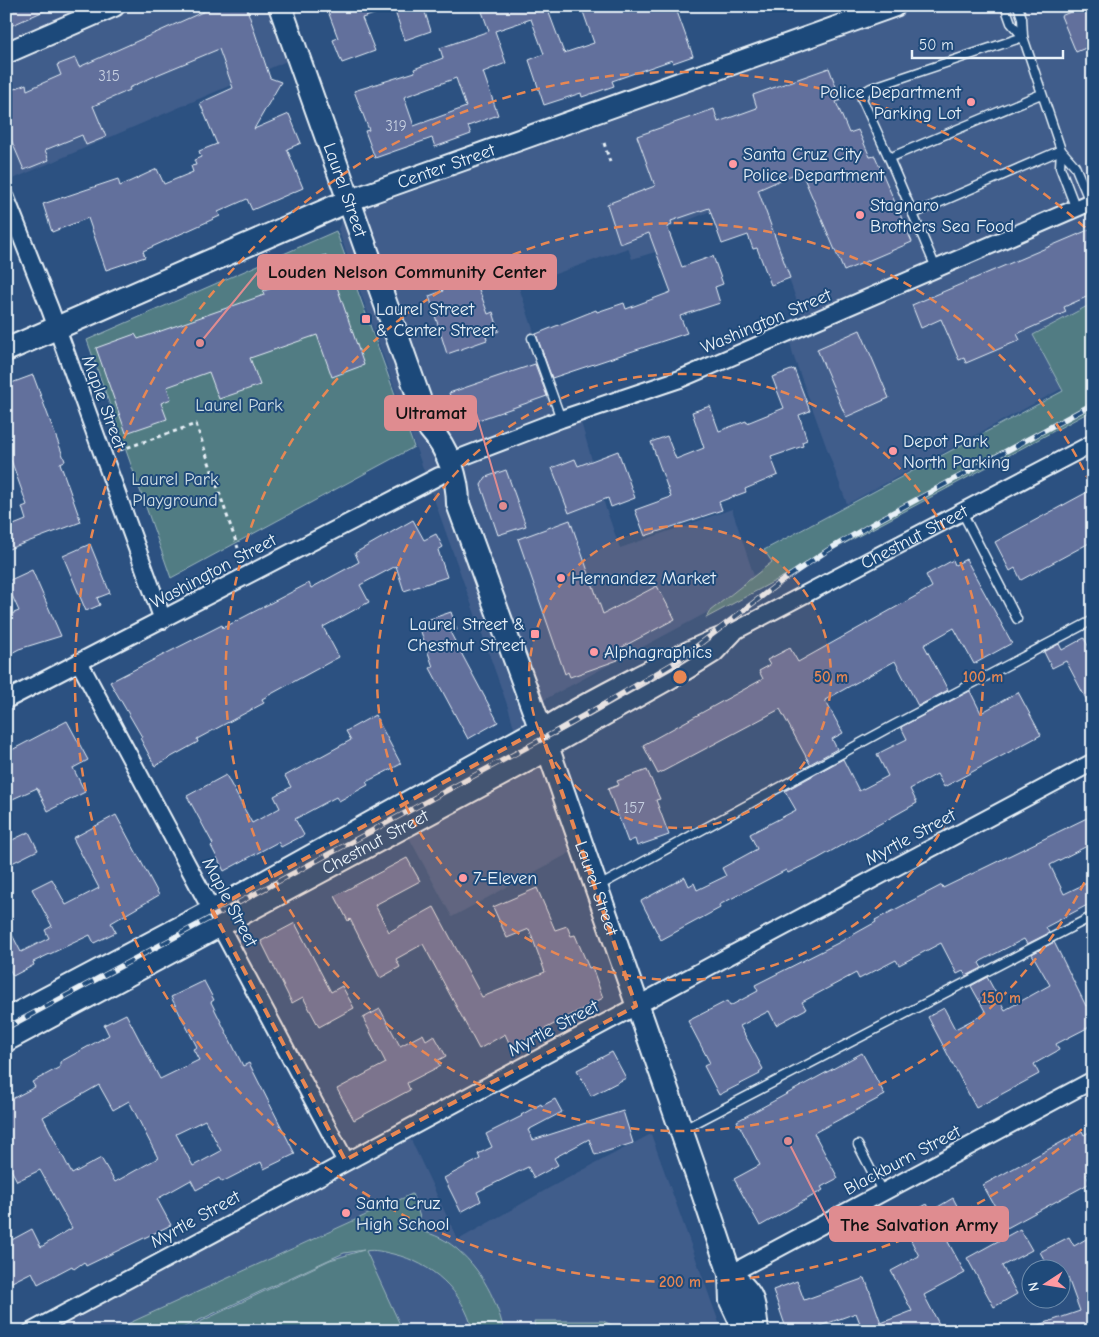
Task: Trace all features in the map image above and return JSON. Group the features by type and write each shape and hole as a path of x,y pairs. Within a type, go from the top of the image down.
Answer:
{"main road":[{"name":"Laurel Street","path":"280,6 430,429 442,442 445,495 458,504 544,739 730,1274 731,1300 745,1331"},
{"name":"Center Street","path":"6,350 348,201"},
{"name":"Chestnut Street","path":"6,1040 216,918 544,739"},
{"name":"Chestnut Street","path":"6,1020 216,918"},
{"name":"Laurel Street","path":"730,1274 749,1291 754,1306 757,1331"}],"street":[{"path":"6,53 113,6"},
{"name":"Center Street","path":"348,201 895,6"},
{"name":"Maple Street","path":"6,198 57,328 163,620"},
{"name":"Washington Street","path":"6,700 163,620 444,469 561,419 680,379 1086,204"},
{"name":"Chestnut Street","path":"544,739 568,711 706,640 735,631 1093,443"},
{"name":"Chestnut Street","path":"544,739 686,672 714,654 735,631"},
{"name":"Maple Street","path":"79,662 345,1160"},
{"name":"Myrtle Street","path":"32,1331 345,1160 1093,762"},
{"name":"Blackburn Street","path":"730,1274 1093,1080"}],"lane":[{"path":"1005,6 1011,23 1023,37"},
{"path":"1018,6 1022,18 1023,37 1041,94 1061,150 1075,166 1086,204"},
{"path":"936,268 862,100 866,91 1023,37"},
{"path":"889,158 1041,94"},
{"path":"1061,150 1060,167 1086,204"},
{"path":"913,214 1061,150"},
{"path":"532,338 561,419"},
{"path":"962,512 1017,619"},
{"path":"596,888 900,721 1093,620"},
{"path":"681,1131 1093,916"},
{"path":"858,1145 883,1193"}],"path":[{"path":"604,143 610,162"},
{"path":"117,451 196,424 238,548"}],"highlighted area":[{"path":"540,729 636,1006 345,1160 212,910"}],"shaded area":[{"path":"6,6 286,6 303,54 6,182"},
{"path":"894,6 1093,6 1093,303 1033,335 1063,388 847,504 793,355 787,327 804,321 758,192 669,228 675,246 632,259 628,248 519,287 561,414 577,408 606,509 620,548 732,509 754,576 710,611 540,702 588,843 452,917 394,810 518,742 509,710 338,229 353,196"},
{"name":"Santa Cruz High School","path":"405,1127 458,1240 551,1187 651,1134 722,1331 32,1331"}],"green space":[{"name":"Laurel Park","path":"336,231 414,447 171,578 87,340"},
{"path":"1093,303 1093,410 706,618 710,611 772,562 764,550 1063,391 1033,335"},
{"path":"412,1194 420,1217 402,1225 441,1238 467,1259 484,1280 496,1305 504,1331 473,1331 462,1303 454,1291 433,1272 407,1258 372,1250 366,1251 403,1331 181,1331 330,1260 364,1250 344,1253 176,1331 112,1331"},
{"path":"534,1321 603,1321 625,1331 535,1331"}],"building":[{"path":"6,6 55,6 6,28"},
{"path":"216,6 246,6 270,78 281,82 254,129 289,114 301,143 287,149 303,188 252,210 247,199 218,212 220,216 143,251 145,257 106,270 88,218 52,232 43,204 118,179 120,186 157,169 164,184 193,172 191,166 196,165 194,160 201,157 199,151 217,144 200,103 233,88 219,49 159,74 129,88 130,90 93,106 106,137 86,145 82,135 45,150 49,160 24,170 6,128 6,87 14,89 26,84 27,90 61,75 57,65 75,58 79,67"},
{"path":"326,6 390,6 390,9 362,18 375,51 342,63 333,40 338,38"},
{"path":"393,6 423,6 431,31 405,40"},
{"path":"480,6 560,6 560,9 549,13 564,53 594,43 581,6 675,6 693,56 673,63 672,60 612,81 614,86 582,97 581,93 544,105 529,60 544,54 531,19 495,31 506,63 483,72 498,115 468,126 471,134 435,147 432,138 375,158 365,131 369,130 354,91 415,72 414,69 443,58 440,48 489,31","holes":["456,78 466,107 414,126 404,97"]},
{"path":"1084,6 1093,6 1093,45 1076,52 1061,16"},
{"path":"829,68 841,100 836,102 849,133 858,130 870,157 875,156 912,242 844,271 801,171 758,190 790,278 771,285 757,248 753,249 748,235 722,244 709,208 671,221 672,225 667,227 682,267 713,256 723,284 715,287 720,303 680,316 687,333 552,378 536,334 596,310 597,312 624,303 626,309 671,292 649,233 620,244 607,204 655,186 637,136 714,109 718,122 757,108 753,95"},
{"path":"1093,228 1093,294 1064,307 1066,312 1017,334 1020,340 966,363 964,358 959,360 941,319 921,328 912,305"},
{"path":"326,255 364,365 332,377 317,335 250,358 260,385 219,399 209,372 167,387 171,399 161,403 167,419 126,433 96,348 135,334 138,339 264,295 263,291 285,284 283,281 295,277 291,267"},
{"path":"470,265 488,314 493,312 499,331 486,336 487,340 447,354 429,296 443,291 438,278"},
{"path":"860,330 889,398 846,417 817,349"},
{"path":"535,364 547,396 461,426 449,393"},
{"path":"794,369 810,411 799,415 807,440 802,442 803,446 771,457 778,475 745,489 746,492 719,502 722,510 645,536 635,510 671,497 651,442 667,436 676,459 704,448 692,412 710,406 719,431 746,421 747,423 784,408 772,377"},
{"path":"33,375 65,461 60,463 81,522 6,550 6,528 26,520 22,507 27,505 11,460 6,462 6,385"},
{"path":"618,451 635,498 611,507 608,498 569,513 552,468 575,459 578,466"},
{"path":"506,470 526,526 498,535 481,485 486,477"},
{"path":"1093,489 1093,541 1021,580 1015,568 1010,571 995,542"},
{"path":"413,520 424,540 436,534 443,547 438,550 447,577 404,591 396,566 360,585 369,602 323,627 339,657 262,699 264,703 197,739 198,742 155,766 140,738 142,737 110,682 222,625 223,628 309,583 311,588 359,562 355,553"},
{"path":"570,520 603,614 657,586 675,619 615,651 618,660 570,677 568,672 565,674 518,539"},
{"path":"90,544 110,593 97,598 100,605 86,611 63,556"},
{"path":"966,559 1012,643 974,664 954,628 924,645 948,690 918,706 895,661 825,700 843,733 832,739 837,749 810,764 780,709 658,774 643,745 763,679 759,671 770,665 767,660 790,648 798,662 932,587 926,575 953,560 955,565"},
{"path":"32,570 61,636 19,649 6,656 6,616 19,611 6,582"},
{"path":"451,612 457,630 450,632 498,722 468,739 430,668 433,667 418,623"},
{"path":"1084,638 1093,655 1093,712 1066,661 1052,668 1044,652 1059,644 1062,650"},
{"path":"970,691 981,713 1018,692 1041,735 944,787 937,774 910,789 917,803 817,859 788,873 786,870 719,905 720,908 661,940 641,901 685,877 689,886 694,883 697,890 726,876 722,868 757,849 750,834 796,810 785,791 843,759 859,791 888,776 877,754 907,739 901,727"},
{"path":"375,715 401,764 366,782 368,785 339,801 336,797 295,819 304,835 281,847 278,842 224,871 211,846 213,844 187,796 226,775 252,823 280,808 274,796 291,787 285,776 351,740 346,731"},
{"path":"67,721 88,760 73,768 85,792 48,811 37,788 6,802 6,753"},
{"path":"647,770 660,799 656,800 669,835 637,846 635,839 628,842 608,789 619,785 617,781"},
{"path":"116,815 159,895 111,923 116,932 94,943 90,935 33,962 34,965 13,976 6,963 6,923 21,952 49,938 45,930 52,926 32,889 52,879 66,905 99,888 73,838"},
{"path":"1093,815 1093,843 1050,865 1064,894 1093,880 1093,902 1046,927 1049,933 1027,944 1024,939 981,961 979,963 982,968 966,976 963,971 957,974 941,943 899,965 896,960 859,979 856,973 802,1002 806,1009 776,1025 769,1011 740,1026 763,1069 759,1072 760,1074 719,1095 704,1066 710,1063 688,1021 727,1001 730,1006 758,991 755,985 840,942 876,922 875,920 942,885 943,888"},
{"path":"29,832 38,850 6,866 6,843"},
{"path":"407,858 420,881 375,905 389,932 434,907 482,997 545,972 529,929 507,938 493,907 537,888 555,930 567,926 571,936 575,935 589,968 592,967 603,998 511,1047 505,1034 479,1049 423,944 396,959 400,967 380,978 350,919 348,921 335,896"},
{"path":"295,923 331,992 342,986 354,1008 319,1027 303,997 292,1003 261,941"},
{"path":"1054,942 1086,1006 1093,1002 1093,1025 1056,1044 1059,1050 1034,1064 1039,1074 976,1108 928,1017 944,1008 955,1029 986,1013 971,986 987,977 1005,1010 1050,985 1032,954"},
{"path":"204,981 214,1000 211,1002 243,1066 249,1063 295,1154 264,1169 261,1162 222,1182 219,1178 196,1190 191,1180 157,1199 171,1225 86,1266 84,1262 74,1269 72,1266 38,1284 32,1272 6,1285 6,1243 32,1229 41,1247 72,1228 40,1170 17,1181 6,1160 6,1102 35,1087 32,1082 60,1067 60,1062 109,1035 104,1025 126,1014 160,1079 199,1060 193,1049 197,1047 171,997","holes":["99,1085 113,1110 129,1101 158,1158 115,1182 101,1158 72,1174 43,1117","205,1120 221,1151 193,1166 176,1134"]},
{"path":"380,1009 400,1046 423,1034 426,1040 434,1035 446,1056 437,1061 440,1066 407,1083 410,1090 354,1120 337,1089 386,1063 363,1018"},
{"path":"612,1052 626,1078 591,1096 577,1070"},
{"path":"862,1053 885,1095 814,1133 838,1178 821,1187 823,1190 760,1226 734,1179 760,1165 737,1121"},
{"path":"555,1099 562,1112 528,1130 533,1140 623,1111 633,1143 595,1155 589,1139 554,1158 558,1165 534,1178 528,1167 477,1192 481,1201 461,1212 444,1178 480,1159 478,1154 492,1147 486,1134 541,1104 542,1106"},
{"path":"1093,1130 1093,1171 1086,1175 1090,1183 1007,1228 983,1185 1082,1131 1084,1135"},
{"path":"953,1198 963,1217 941,1229 965,1273 924,1295 939,1324 926,1331 863,1331 856,1313 806,1331 787,1331 773,1290 797,1281 804,1300 865,1278 881,1323 912,1311 891,1271 919,1256 900,1219 927,1204 931,1211"},
{"path":"1020,1229 1032,1250 1002,1266 1017,1294 994,1307 967,1258"},
{"path":"1093,1235 1093,1331 1030,1331 1030,1328 1080,1311 1072,1289 1072,1260 1044,1260 1040,1252 1069,1237 1074,1246"}],"railway":[{"path":"6,1028 572,723 679,660 779,583 828,550 879,520 1093,404"}],"place":[{"name":"Police Department Parking Lot","path":"971,102"},
{"name":"Santa Cruz City Police Department","path":"733,164"},
{"name":"Stagnaro Brothers Sea Food","path":"860,215"},
{"name":"Laurel Street & Center Street","path":"366,319"},
{"name":"Louden Nelson Community Center","path":"200,343"},
{"name":"Depot Park North Parking","path":"893,451"},
{"name":"Ultramat","path":"503,506"},
{"name":"Hernandez Market","path":"561,578"},
{"name":"Laurel Street & Chestnut Street","path":"535,634"},
{"name":"Alphagraphics","path":"594,652"},
{"name":"7-Eleven","path":"463,878"},
{"name":"The Salvation Army","path":"788,1141"},
{"name":"Santa Cruz High School","path":"346,1213"}],"park label":[{"name":"Laurel Park Playground","path":"175,489"}]}
